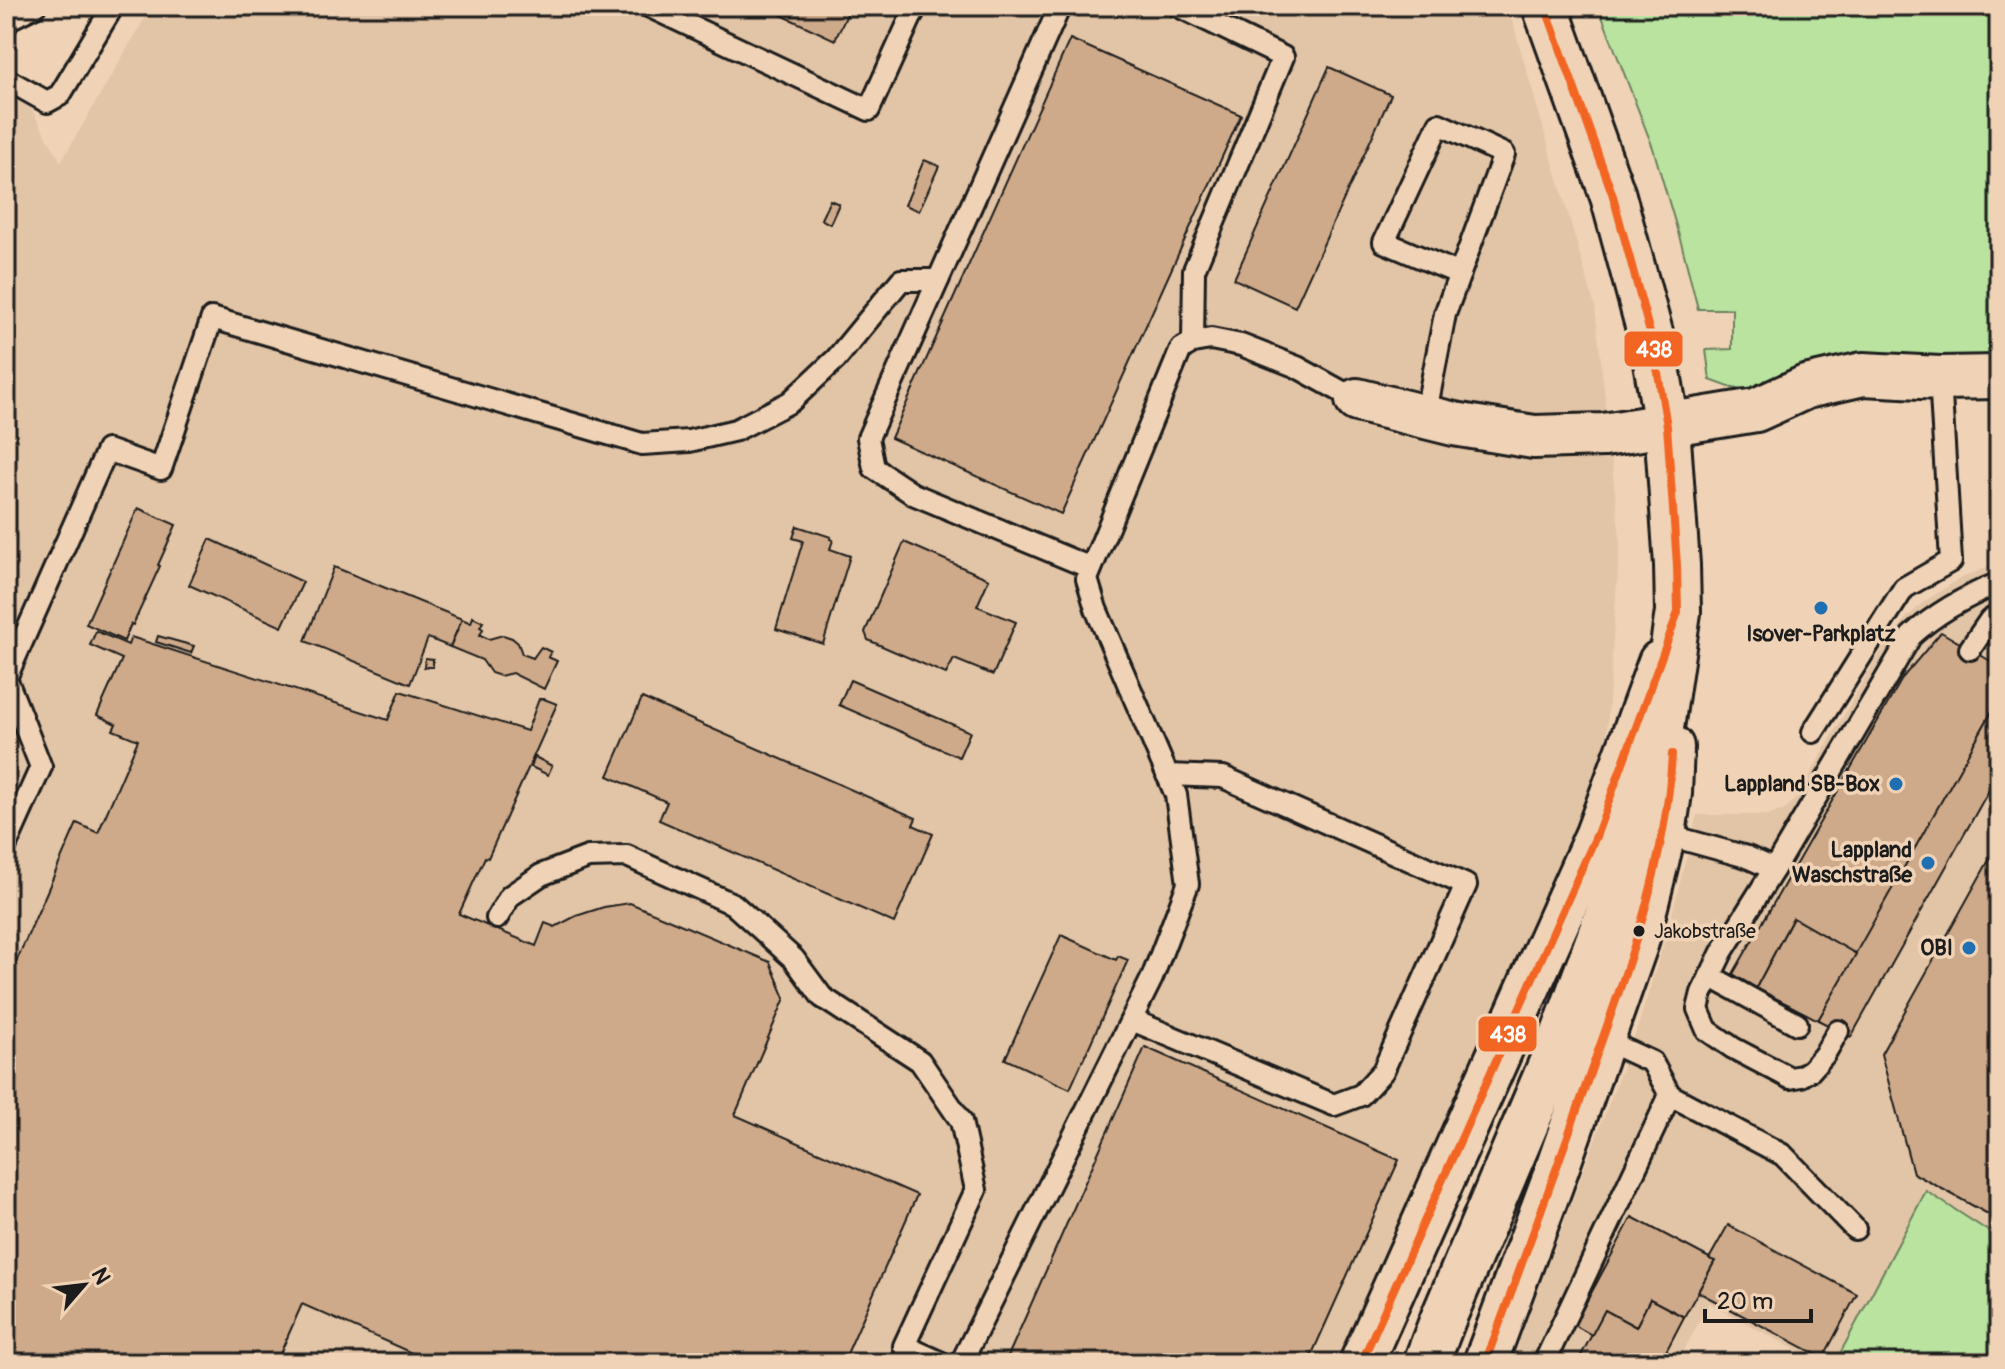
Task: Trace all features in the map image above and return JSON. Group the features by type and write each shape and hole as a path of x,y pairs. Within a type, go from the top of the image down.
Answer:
{"main road":[{"path":"1426,1363 1563,1036 1640,827 1656,762 1678,612 1667,426 1653,344 1613,196 1545,6"}],"street":[{"path":"1357,400 1454,424 1534,437 1604,435 1756,410 1806,387 1863,374 1999,377"},
{"path":"1485,1363 1637,942 1682,838 1670,793 1678,612"},
{"path":"1361,1363 1597,834 1678,612"}],"lane":[{"path":"6,25 11,18 35,6"},
{"path":"6,79 47,102 60,95 113,6"},
{"path":"648,6 869,110 916,6"},
{"path":"1060,6 868,438 874,468 913,494 1091,568"},
{"path":"1178,6 1283,57 1194,270 1193,342"},
{"path":"1425,417 1445,314 1460,274 1504,154 1439,124 1384,242 1460,274"},
{"path":"6,845 41,767 6,678 107,450 161,469 212,318 642,444 689,441 736,430 790,402 836,359 901,280 938,280"},
{"path":"961,1363 1152,978 1188,884 1176,795 1096,609 1087,579 1181,349 1193,342 1211,339 1241,345 1297,367 1357,400"},
{"path":"1813,732 1904,588 1951,561 1940,378"},
{"path":"1838,1031 1811,1070 1790,1078 1733,1048 1707,1030 1698,1009 1702,993 1722,952 1782,866 1911,636 1926,622 1999,583"},
{"path":"1970,649 1990,620 1999,615"},
{"path":"1132,1020 1334,1105 1361,1095 1383,1071 1466,885 1223,777 1167,775"},
{"path":"1682,838 1782,866"},
{"path":"497,918 510,896 541,875 588,857 627,856 733,904 794,959 822,997 920,1061 961,1121 976,1190 904,1346 942,1363"},
{"path":"1710,976 1797,1024"},
{"path":"1602,1039 1652,1062 1670,1095 1783,1155 1855,1229"},
{"path":"1544,1363 1670,1095"}],"shaded area":[{"path":"152,6 1508,6 1595,307 1620,538 1605,759 1338,1363 6,1363 6,108 25,98 61,162"},
{"path":"1999,562 1999,1238 1926,1191 1835,1363 1820,1363 1709,1303 1677,1363 1511,1363 1638,1026 1668,930 1697,815 1767,815 1785,810 1798,796 1876,658 1905,619 1957,580"}],"green space":[{"path":"1598,6 1999,6 1999,358 1845,357 1811,364 1759,388 1732,388 1710,380 1706,350 1732,349 1732,309 1698,309 1653,148"},
{"path":"1926,1191 1999,1238 1999,1363 1835,1363"}],"building":[{"path":"762,6 851,6 835,40"},
{"path":"1070,39 1241,115 1061,514 891,438"},
{"path":"1329,67 1391,95 1295,307 1234,279"},
{"path":"924,160 939,166 919,211 905,205"},
{"path":"830,200 839,204 830,224 821,219"},
{"path":"138,508 176,525 124,641 86,624"},
{"path":"797,526 831,537 830,549 850,556 823,644 776,629 803,541 793,538"},
{"path":"210,539 303,582 282,627 189,585"},
{"path":"904,542 989,579 977,606 1016,622 993,675 954,659 946,674 868,640 865,632"},
{"path":"334,567 462,619 450,647 428,638 410,684 305,641"},
{"path":"473,617 483,622 480,635 489,639 503,635 512,638 518,643 522,654 533,658 541,647 551,652 548,657 557,661 544,689 512,673 500,676 491,673 482,660 450,647 462,619 471,623"},
{"path":"96,631 128,645 131,637 388,720 400,691 527,731 539,699 557,704 488,858 485,857 459,914 536,946 545,923 555,927 604,907 630,903 770,962 785,998 735,1115 917,1195 843,1363 434,1363 302,1304 276,1363 6,1363 6,985 77,823 98,833 138,740 113,730 116,724 97,715 122,659 90,645"},
{"name":"Lappland SB-Box","path":"1941,632 1999,666 1999,699 1856,954 1793,918 1756,988 1733,974 1903,677"},
{"path":"158,636 194,646 191,653 156,642"},
{"path":"425,658 433,659 433,667 424,667"},
{"path":"850,680 970,732 959,757 839,705"},
{"path":"642,698 916,818 913,825 933,834 894,923 659,820 667,802 608,776"},
{"name":"Lappland Waschstraße","path":"1999,699 1999,772 1851,1037 1818,1020"},
{"path":"535,757 552,766 548,775 531,767"},
{"name":"OBI","path":"1999,842 1999,1220 1913,1173 1881,1054"},
{"path":"1793,918 1856,954 1818,1020 1756,988"},
{"path":"1061,935 1116,960 1118,956 1128,960 1070,1089 1005,1059"},
{"path":"1145,1047 1399,1160 1308,1363 1005,1363"},
{"path":"1632,1217 1715,1261 1684,1317 1650,1299 1636,1327 1605,1310 1592,1335 1574,1325"},
{"path":"1728,1225 1857,1294 1823,1358 1698,1292 1715,1261 1709,1259"},
{"path":"1650,1299 1684,1317 1660,1363 1577,1363 1605,1310 1636,1327"}],"transit line":[{"name":"438","path":"1361,1363 1597,834 1678,612 1667,426 1653,344 1613,196 1545,6"},
{"name":"438","path":"1485,1363 1633,951 1662,835 1672,754"}],"place":[{"name":"Isover-Parkplatz","path":"1821,608"},
{"name":"Lappland SB-Box","path":"1896,784"},
{"name":"Lappland Waschstraße","path":"1928,863"},
{"name":"Jakobstraße","path":"1639,931"},
{"name":"OBI","path":"1969,948"}]}
